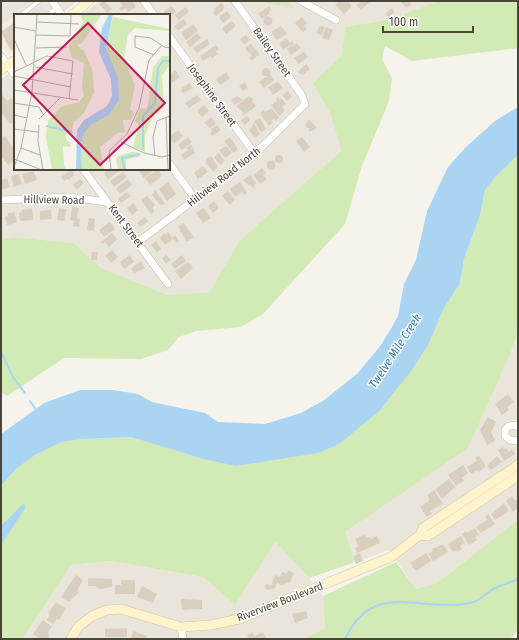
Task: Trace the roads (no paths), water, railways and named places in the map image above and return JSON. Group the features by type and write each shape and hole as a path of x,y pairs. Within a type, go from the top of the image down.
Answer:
{"street":[{"path":"52,1 61,14"},
{"path":"73,14 89,1"},
{"path":"144,1 153,14"},
{"name":"Bailey Street","path":"236,1 301,94 304,105"},
{"path":"302,1 336,20"},
{"name":"Josephine Street","path":"170,37 255,154"},
{"path":"1,56 14,74"},
{"name":"Hillview Road North","path":"138,242 196,200 255,154 304,105"},
{"path":"170,164 196,200"},
{"name":"Kent Street","path":"84,170 168,284"},
{"name":"Hillview Road","path":"1,200 69,197 107,202"},
{"path":"518,427 515,425 509,426 505,430 505,436 510,440 518,441"},
{"name":"Riverview Boulevard","path":"71,639 78,627 92,616 107,610 121,609 180,627 212,625 240,619 390,557 420,535 428,536 518,465"},
{"name":"Riverview Boulevard","path":"465,506 518,476"},
{"path":"180,627 183,639"}],"lane":[{"path":"22,14 39,1"},
{"path":"48,14 57,8"}],"water":[{"name":"Twelve Mile Creek","path":"518,107 518,155 495,177 485,190 480,215 464,259 460,283 443,310 428,345 411,371 379,411 339,444 318,453 236,466 200,458 131,437 83,439 62,442 35,455 16,469 1,486 1,434 44,403 80,390 113,390 138,394 152,402 205,413 218,422 265,424 301,413 323,401 358,373 381,345 398,316 404,284 416,260 427,211 448,167 466,147 495,121"},
{"path":"24,503 25,508 1,545 1,526"}],"waterway":[{"path":"1,352 13,377 25,393"},
{"path":"30,401 35,408"},
{"path":"345,639 356,621 369,610 383,604 397,602 447,605 464,604 474,602 496,588 516,580 518,577"}]}
